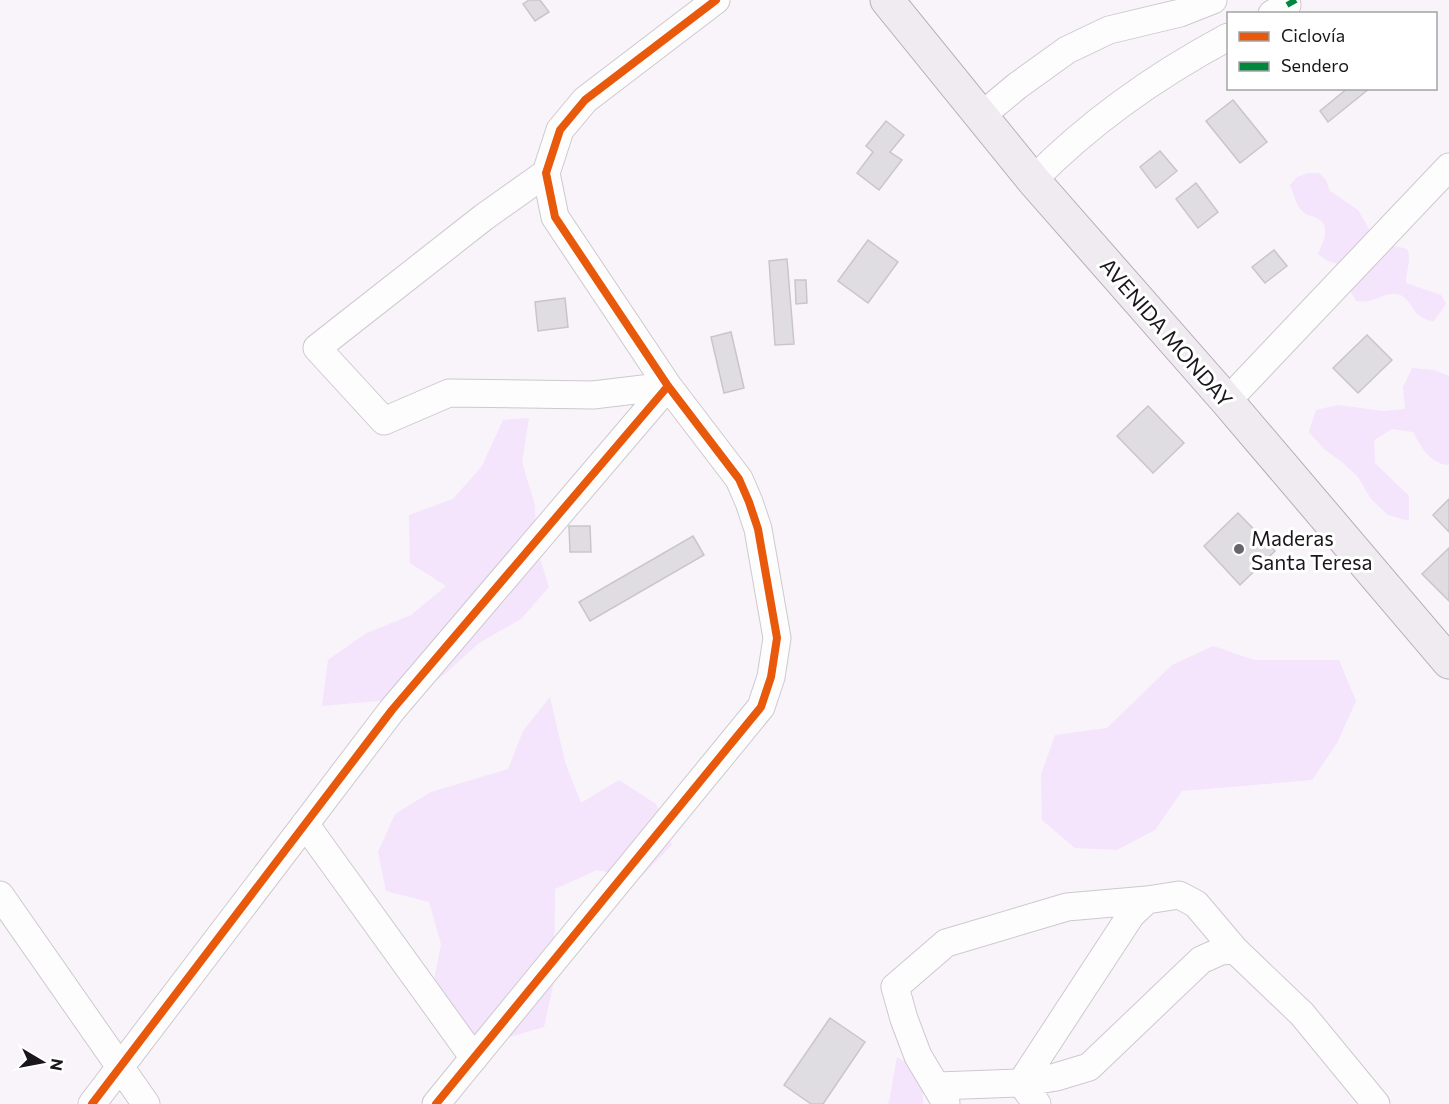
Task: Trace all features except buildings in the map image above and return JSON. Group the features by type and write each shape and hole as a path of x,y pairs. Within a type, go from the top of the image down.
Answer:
{"main road":[{"name":"AVENIDA MONDAY","path":"887,0 1033,180 1227,401 1449,662"}],"street":[{"path":"436,1104 762,707 771,676 777,638 758,529 739,479 668,386 555,217 546,173 560,130 585,100 716,0"},
{"path":"981,116 1017,86 1067,50 1109,30 1180,13 1213,0"},
{"path":"1033,180 1059,154 1130,97 1198,53 1227,38"},
{"path":"1227,401 1449,166"},
{"path":"546,173 484,217 317,348 384,421 448,393 593,395 668,386"},
{"path":"92,1104 392,710 668,386"},
{"path":"306,824 474,1058"},
{"path":"1234,950 1221,951 1201,960 1089,1067 1056,1077 1029,1094 942,1095 918,1056 895,987 946,943 1067,907 1179,895 1196,904 1234,950 1302,1014 1376,1104"},
{"path":"0,896 146,1104"},
{"path":"1029,1094 1131,915 1147,900"}],"shaded area":[{"path":"1308,173 1319,173 1326,180 1330,191 1358,210 1370,231 1365,253 1392,247 1408,250 1406,283 1441,295 1446,304 1433,322 1420,316 1401,295 1392,294 1369,301 1356,301 1351,292 1352,282 1341,265 1328,261 1318,254 1325,233 1323,224 1315,217 1307,215 1294,197 1290,185 1297,177"},
{"path":"1412,368 1434,370 1449,376 1449,465 1436,462 1431,458 1413,432 1392,429 1374,440 1375,463 1409,496 1409,521 1388,515 1371,499 1358,477 1324,449 1309,432 1316,410 1338,405 1383,411 1405,409 1403,387"},
{"path":"529,418 522,462 535,505 536,546 549,587 521,619 479,643 445,674 412,698 322,706 328,660 365,634 411,615 446,586 410,563 409,515 453,499 482,466 503,420"},
{"path":"1213,646 1254,660 1339,660 1356,701 1337,743 1312,780 1182,791 1155,830 1117,850 1075,848 1042,820 1041,775 1055,735 1107,728 1172,665"},
{"path":"550,697 565,762 581,803 619,780 656,804 672,845 640,878 597,870 555,889 554,981 544,1027 499,1040 454,1028 433,986 441,944 429,902 386,891 378,852 395,814 431,792 508,769 523,731"},
{"path":"897,1057 922,1072 923,1104 887,1104"}],"marked path":[{"path":"1287,5 1296,0"}],"cycle path":[{"path":"436,1104 761,707 771,677 777,638 758,529 739,479 668,386 555,217 546,173 560,130 585,100 716,0"},
{"path":"92,1104 392,710 668,386"}],"place":[{"name":"Maderas Santa Teresa","path":"1239,549"}]}
